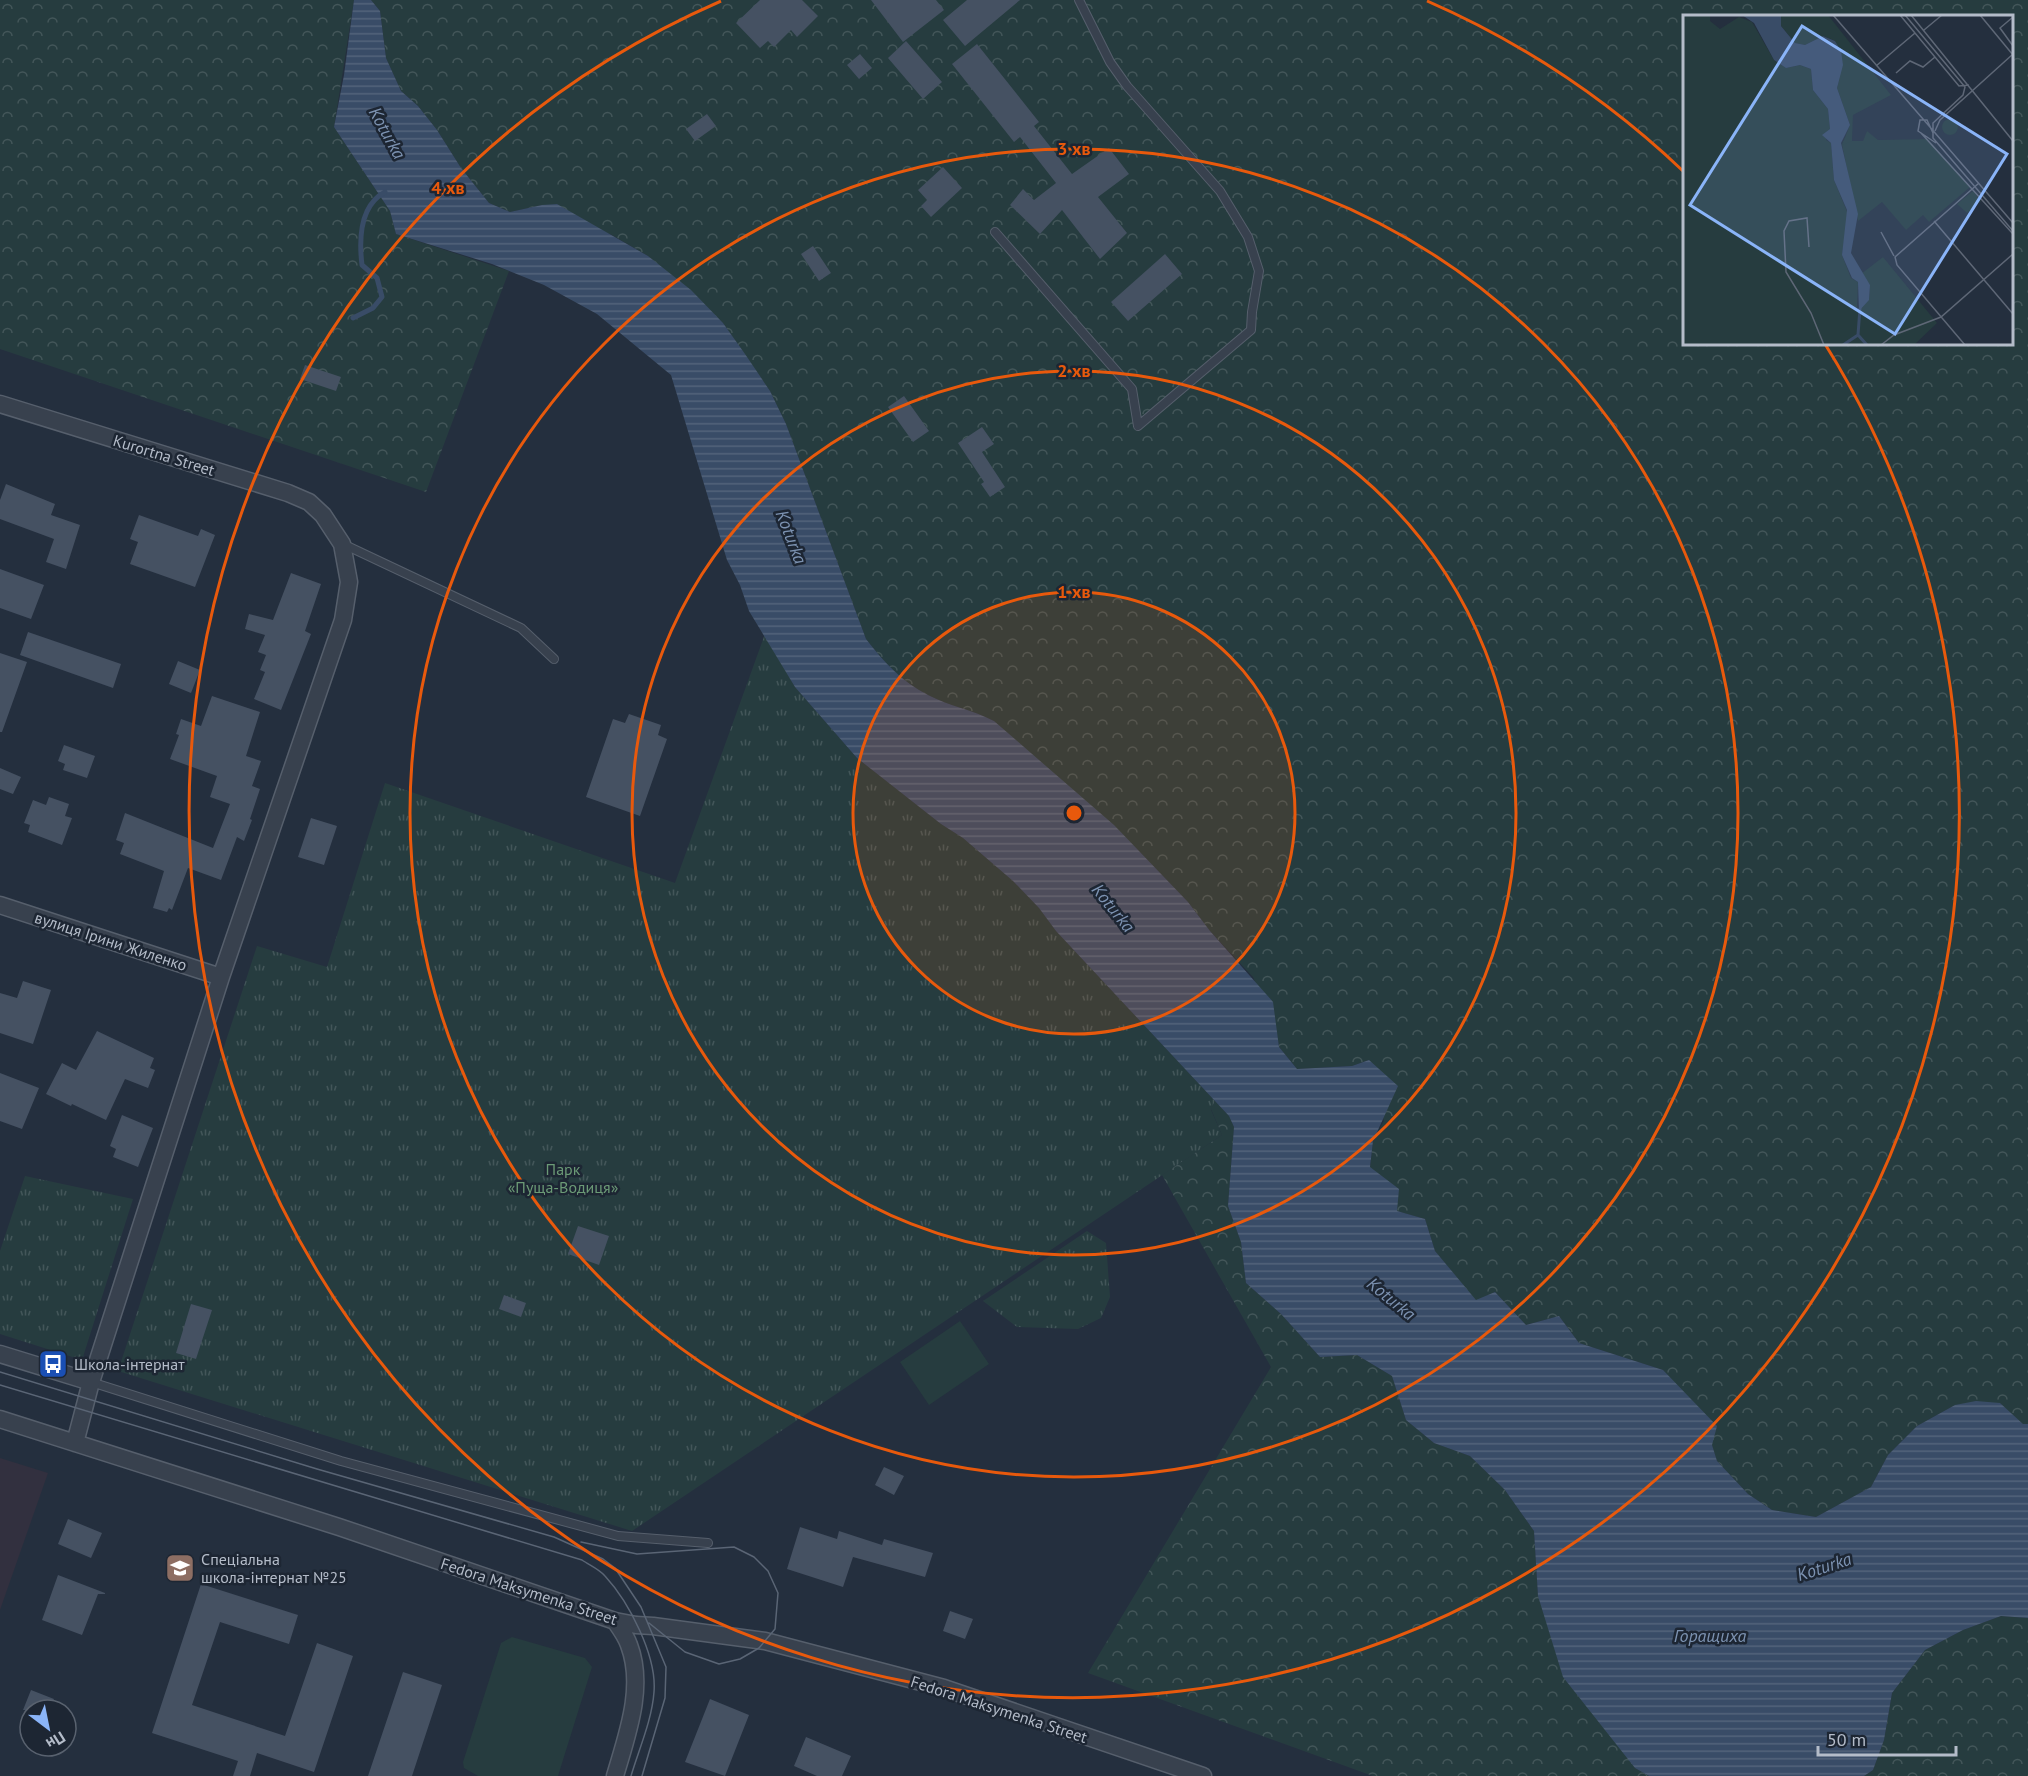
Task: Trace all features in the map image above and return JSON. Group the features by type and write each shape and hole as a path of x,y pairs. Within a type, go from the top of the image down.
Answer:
{"street":[{"name":"Kurortna Street","path":"0,404 288,493 309,502 323,515 342,544"},
{"path":"75,1443 91,1382 221,977 344,620 349,582 342,544"},
{"name":"вулиця Ірини Жиленко","path":"0,904 221,977"},
{"path":"0,1354 91,1382"},
{"name":"Fedora Maksymenka Street","path":"0,1419 339,1527 615,1621 765,1641 944,1688 1178,1772 1203,1776"},
{"path":"615,1621 629,1643 635,1668 632,1718 615,1776"}],"lane":[{"path":"995,232 1132,389 1138,426 1251,330 1259,270 1248,237 1220,190 1127,86 1110,62 1079,0"},
{"path":"342,544 522,628 554,659"},
{"path":"91,1382 341,1461 618,1536 708,1543"}],"shaded area":[{"path":"0,1458 48,1473 0,1610"}],"green space":[{"path":"0,0 354,0 334,127 390,211 396,234 509,271 426,492 0,349"},
{"path":"371,0 2028,0 2028,1424 2023,1425 2000,1403 1955,1405 1917,1426 1888,1455 1871,1487 1816,1517 1772,1510 1748,1494 1717,1461 1712,1446 1663,1370 1579,1343 1559,1316 1526,1325 1495,1292 1476,1301 1435,1251 1425,1219 1397,1211 1370,1168 1373,1141 1384,1121 1369,1060 1352,1066 1297,1069 1279,1047 1276,1029 1253,977 1210,931 1188,902 1137,849 994,721 928,695 910,684 866,639 786,424 770,391 723,323 648,256 612,235 542,205 510,212 489,203 461,168 437,130 418,106 401,91 386,58 380,11"},
{"name":"Парк «Пуща-Водиця»","path":"765,634 795,687 857,758 941,824 963,838 1013,881 1039,908 1056,931 1215,1101 1211,1110 1222,1135 632,1531 118,1371 257,946 327,967 385,783 675,883"},
{"path":"1215,1101 1229,1116 1234,1127 1228,1206 1241,1242 1246,1283 1281,1314 1320,1357 1357,1355 1392,1376 1406,1420 1434,1443 1470,1456 1505,1490 1534,1531 1538,1596 1635,1768 1649,1776 1373,1776 1088,1673 1271,1367 1162,1175 1222,1135 1211,1109"},
{"path":"25,1176 133,1199 82,1360 0,1334 0,1251"},
{"path":"1087,1231 1106,1243 1110,1297 1101,1318 1078,1329 1017,1327 983,1301"},
{"path":"960,1321 989,1364 929,1405 900,1362"},
{"path":"2001,1616 2028,1618 2028,1776 1864,1776 1873,1770 1884,1740 1892,1693 1925,1650 1963,1630"},
{"path":"512,1637 585,1658 592,1667 558,1776 478,1776 464,1768 463,1762 501,1643"}],"water":[{"name":"Горащиха","path":"354,0 371,0 380,11 386,58 401,91 418,106 437,130 461,168 489,203 510,212 557,204 648,256 691,290 723,323 770,391 786,424 866,639 887,663 902,678 928,695 994,721 1114,825 1188,902 1210,931 1273,1002 1279,1047 1297,1069 1352,1066 1369,1060 1398,1086 1373,1141 1370,1167 1399,1189 1397,1211 1425,1219 1435,1251 1476,1300 1495,1292 1526,1325 1559,1316 1579,1343 1663,1370 1717,1426 1712,1445 1717,1461 1748,1494 1772,1510 1816,1517 1871,1487 1888,1455 1917,1426 1955,1405 1976,1401 2000,1403 2023,1424 2028,1424 2028,1618 2001,1616 1963,1630 1925,1650 1892,1693 1884,1740 1873,1770 1864,1776 1649,1776 1635,1768 1563,1677 1538,1596 1534,1531 1505,1490 1470,1456 1434,1443 1406,1420 1392,1376 1357,1355 1320,1357 1281,1314 1246,1283 1241,1242 1228,1206 1234,1127 1229,1116 1056,931 1039,908 1013,881 963,838 941,824 857,758 795,687 749,611 740,585 727,560 671,375 597,314 544,285 492,264 396,234 390,211 334,127"}],"building":[{"path":"760,0 802,0 818,16 797,37 791,30 774,47 768,41 760,48 736,23"},
{"path":"871,0 936,0 944,10 903,42"},
{"path":"967,0 1020,0 965,46 943,20"},
{"path":"906,41 942,82 923,99 888,58"},
{"path":"977,44 1039,122 1034,126 1072,174 1109,148 1129,174 1098,197 1127,233 1100,259 1062,210 1040,234 1010,205 1023,189 1034,200 1056,183 1020,137 1014,142 952,64"},
{"path":"860,54 872,68 859,79 847,65"},
{"path":"707,114 716,126 695,141 686,129"},
{"path":"943,167 962,188 931,217 921,206 927,200 918,190"},
{"path":"813,246 831,273 819,281 801,254"},
{"path":"1165,254 1182,274 1128,321 1111,302"},
{"path":"305,365 341,377 336,391 300,379"},
{"path":"904,396 929,431 913,442 888,407"},
{"path":"982,427 994,444 982,452 1005,487 990,497 981,484 984,482 958,443"},
{"path":"6,484 55,504 51,515 80,525 66,569 46,562 54,539 0,519 0,500"},
{"path":"139,515 198,536 201,529 215,535 195,587 130,564 138,542 130,539"},
{"path":"0,569 44,585 31,619 0,608"},
{"path":"291,573 321,584 305,631 311,634 281,710 254,699 265,672 260,670 266,655 258,652 265,635 245,629 249,614 273,620"},
{"path":"28,632 121,664 113,688 20,655"},
{"path":"0,653 27,662 2,732 0,732"},
{"path":"178,661 200,670 191,693 169,684"},
{"path":"212,696 260,712 246,756 261,761 252,786 260,789 244,841 237,837 221,880 188,868 172,910 169,908 167,912 153,908 164,871 120,854 124,843 116,840 125,813 213,848 230,804 210,797 217,776 170,759 179,735 176,734 181,719 201,726"},
{"path":"629,714 661,725 658,735 667,739 640,816 586,797 613,719 625,723"},
{"path":"64,745 95,756 87,778 63,770 65,764 58,761"},
{"path":"0,768 21,777 13,794 0,789"},
{"path":"49,797 69,804 65,816 72,818 62,845 28,832 30,825 24,823 33,800 46,805"},
{"path":"311,818 337,826 324,865 298,857"},
{"path":"23,981 51,990 33,1044 0,1033 0,993 17,998"},
{"path":"97,1031 154,1058 150,1068 155,1070 148,1088 125,1079 106,1120 46,1094 62,1063 76,1070"},
{"path":"0,1073 39,1088 22,1129 0,1121"},
{"path":"122,1115 153,1128 138,1167 113,1157 116,1149 110,1146"},
{"path":"578,1226 609,1236 599,1265 568,1254"},
{"path":"504,1295 526,1303 521,1317 499,1309"},
{"path":"191,1304 212,1310 196,1359 176,1353"},
{"path":"884,1467 904,1476 894,1495 875,1485"},
{"path":"68,1519 102,1533 91,1558 58,1544"},
{"path":"800,1527 837,1539 839,1531 882,1545 884,1539 933,1553 925,1577 853,1557 843,1587 787,1569"},
{"path":"58,1575 105,1593 98,1594 82,1635 42,1620"},
{"path":"201,1584 298,1615 289,1644 220,1622 192,1705 285,1736 317,1643 353,1656 314,1772 257,1753 250,1776 233,1776 238,1761 152,1733"},
{"path":"950,1611 973,1619 965,1639 943,1631"},
{"path":"403,1672 442,1685 412,1776 368,1776"},
{"path":"31,1690 51,1698 28,1698"},
{"path":"710,1699 749,1715 725,1776 685,1762"},
{"path":"806,1737 851,1756 842,1776 817,1776 794,1766"}],"waterway":[{"path":"353,318 373,308 382,297 377,278 362,265 361,235 370,206 385,192"}],"tram line":[{"path":"0,1372 317,1469 554,1537 603,1559 615,1568 641,1607 666,1667 665,1698 642,1776"},
{"path":"0,1385 582,1560 594,1567 614,1587 632,1615 646,1646 654,1678 651,1713 631,1776"},
{"path":"581,1542 637,1554 734,1547 754,1557 768,1571 778,1593 775,1629 759,1648 740,1659 719,1664 685,1652 649,1623"}],"place":[{"name":"Школа-інтернат","path":"53,1364"},
{"name":"Спеціальна школа-інтернат №25","path":"180,1568"}],"water label":[{"name":"Koturka","path":"387,133"},
{"name":"Koturka","path":"791,537"},
{"name":"Koturka","path":"1113,908"},
{"name":"Koturka","path":"1391,1299"},
{"name":"Koturka","path":"1824,1567"}]}
